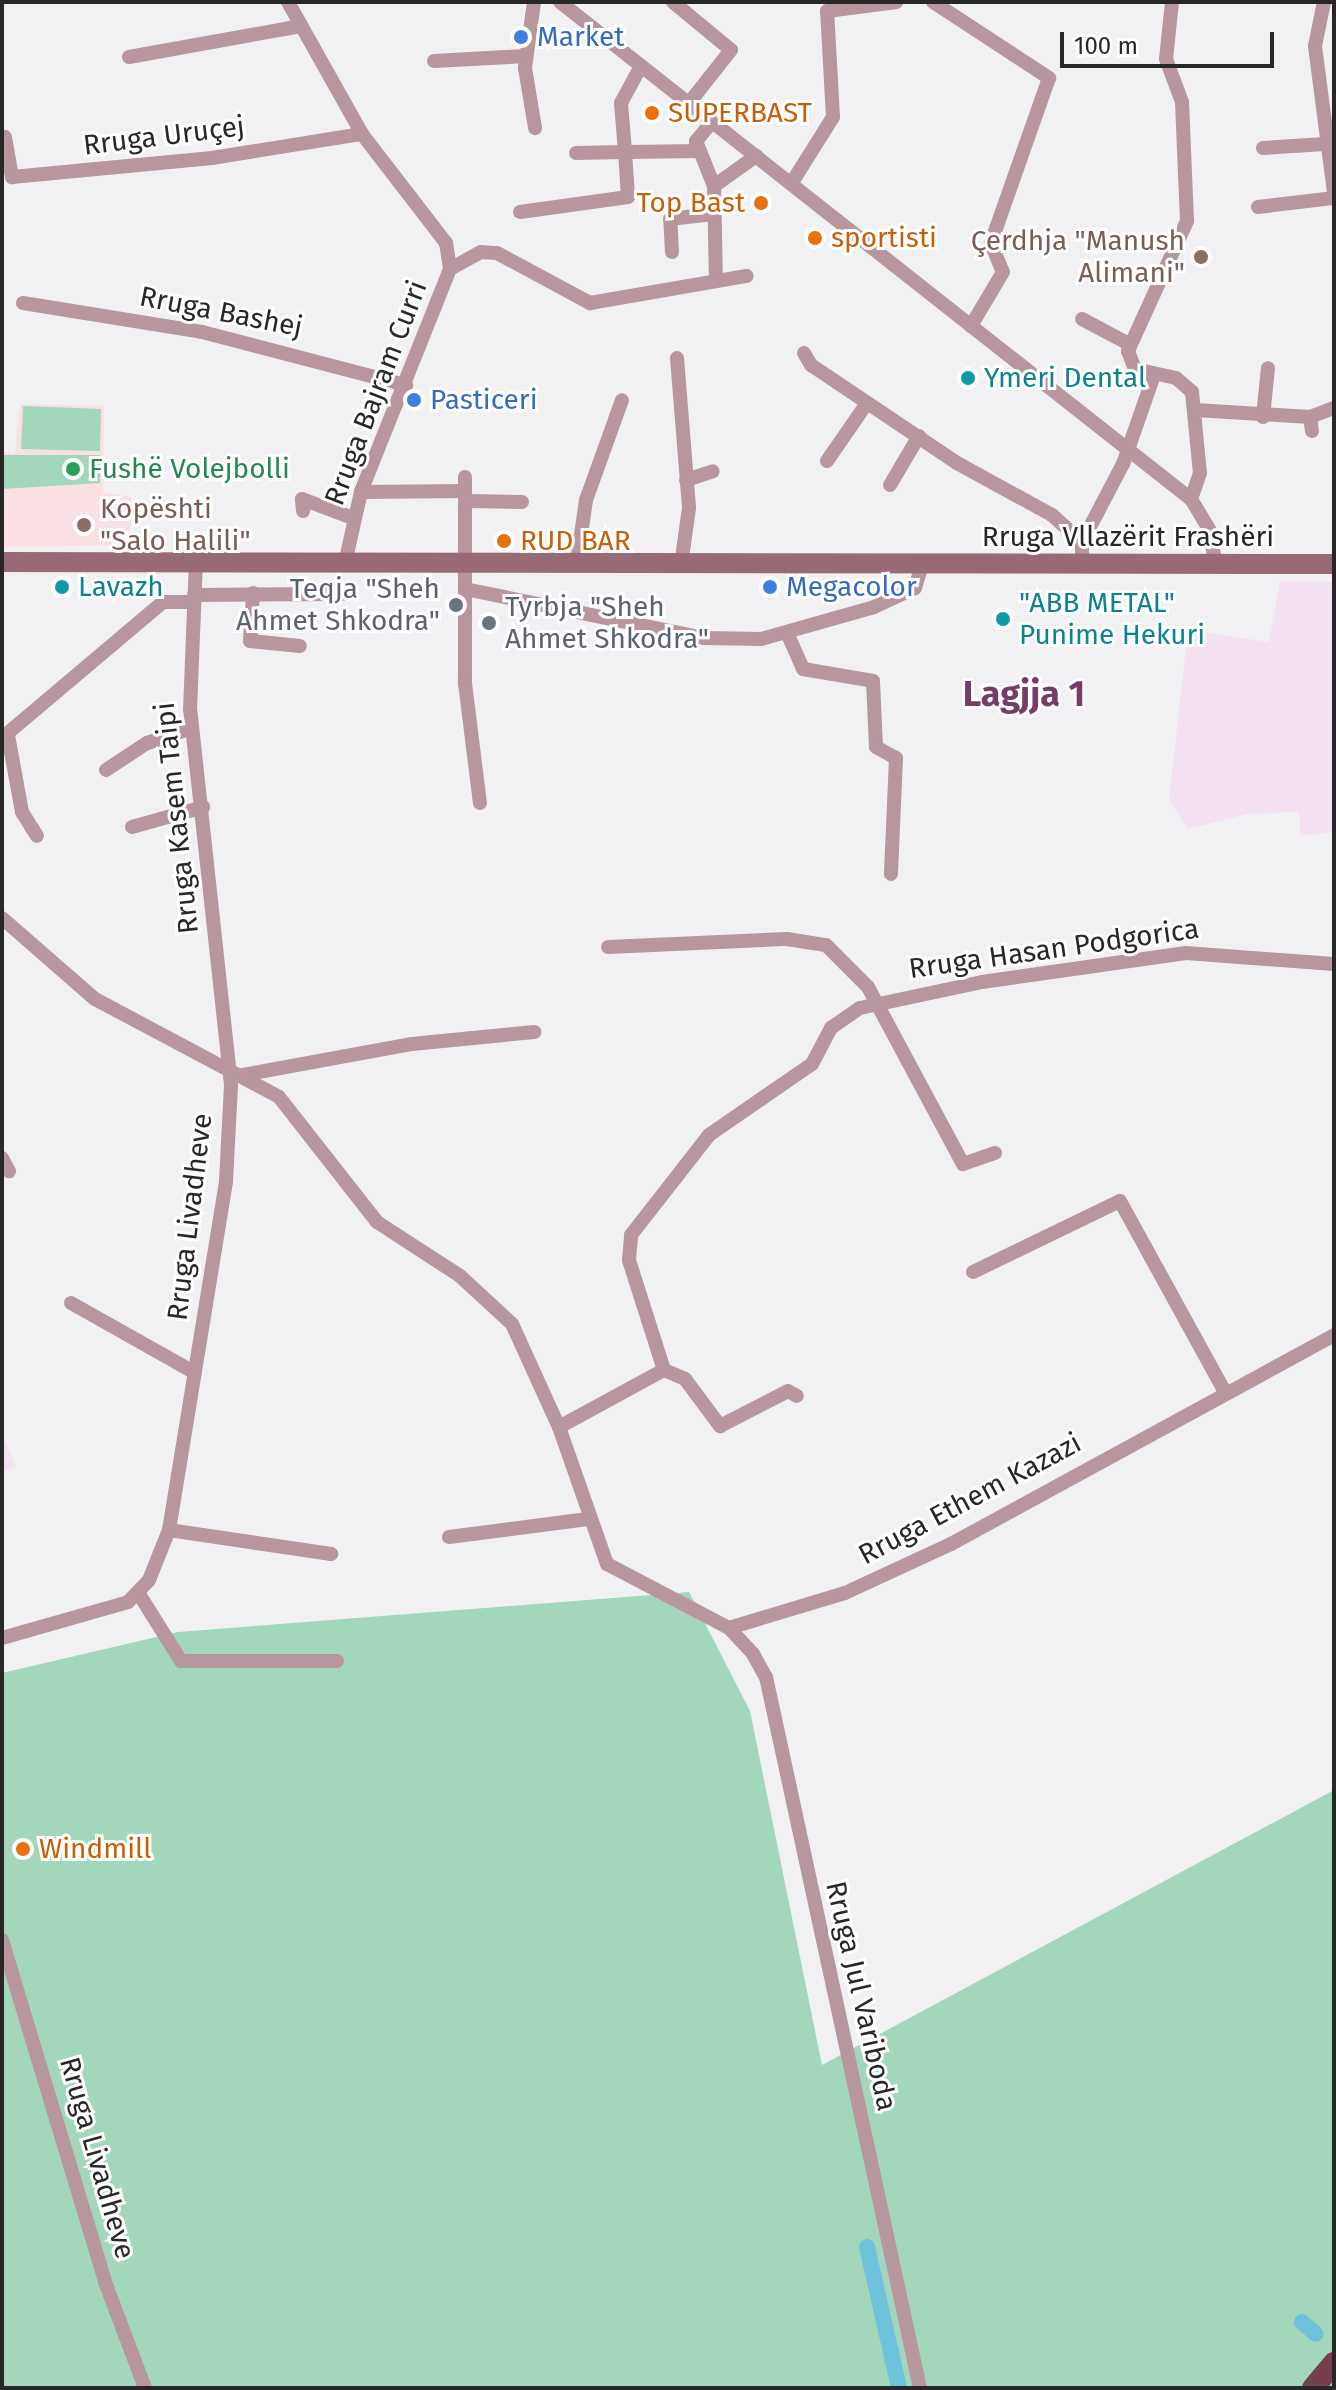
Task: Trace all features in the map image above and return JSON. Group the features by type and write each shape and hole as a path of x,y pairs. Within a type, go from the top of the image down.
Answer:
{"highway":[{"path":"1313,2388 1334,2363"}],"main road":[{"name":"Rruga Vllazërit Frashëri","path":"2,562 1334,564"}],"street":[{"name":"Rruga Bajram Curri","path":"288,2 362,134 446,243 450,269 361,492 345,563"},
{"path":"534,2 526,56 535,128"},
{"path":"560,2 1191,499 1209,529 1216,565"},
{"path":"673,2 731,50 689,103"},
{"path":"791,184 833,117 827,11 896,2"},
{"path":"933,2 1049,78 991,243 1003,272 971,326"},
{"path":"1172,2 1166,59 1182,102 1187,221 1129,344 1135,369 1186,384 1196,410 1200,473 1191,499"},
{"path":"1258,207 1333,190 1315,46 1324,2"},
{"path":"129,57 301,26"},
{"path":"434,61 526,56"},
{"path":"520,212 622,200 625,152 621,103 641,66"},
{"path":"712,122 696,141 714,186 716,281"},
{"name":"Rruga Uruçej","path":"5,137 12,177 197,160 362,134"},
{"path":"1263,148 1325,144"},
{"path":"576,153 700,151"},
{"path":"714,186 756,156"},
{"path":"672,252 670,219 713,214"},
{"path":"450,269 481,252 497,253 590,303 747,276"},
{"name":"Rruga Bashej","path":"23,303 202,332 406,385"},
{"path":"1082,319 1129,344"},
{"path":"804,353 811,365 919,436 1052,515 1082,542"},
{"path":"677,358 686,480 681,565"},
{"path":"1263,417 1268,368"},
{"path":"1082,565 1082,542 1127,450 1154,375"},
{"path":"577,562 581,519 622,400"},
{"path":"827,461 867,403"},
{"path":"1196,410 1239,407 1263,417 1311,424 1334,408"},
{"path":"890,485 919,436"},
{"path":"686,480 713,471"},
{"path":"465,490 470,590 465,683 480,803"},
{"path":"361,492 465,490 522,502"},
{"path":"303,511 302,499 353,518"},
{"name":"Rruga Kasem Taipi","path":"196,563 192,728 236,1071"},
{"path":"470,590 703,638 788,635 915,588 922,565"},
{"path":"253,593 250,641 300,646"},
{"path":"37,836 22,812 5,737 163,602 253,593 342,594"},
{"path":"788,635 803,669 873,681 876,689 873,737 876,747 896,752 898,774 891,874"},
{"path":"106,770 147,743 192,728"},
{"path":"132,827 203,807"},
{"path":"2,918 95,999 236,1071 299,1117 377,1222 460,1276 512,1324 559,1427 588,1519 618,1576 729,1628"},
{"path":"608,947 808,939 826,945 876,1000"},
{"name":"Rruga Hasan Podgorica","path":"664,1370 629,1260 631,1235 715,1128 812,1064 831,1028 876,1000 1186,953 1334,964"},
{"name":"Rruga Hasan Podgorica","path":"876,1000 963,1164 995,1153"},
{"path":"236,1071 412,1044 534,1032"},
{"name":"Rruga Livadheve","path":"139,1594 169,1530 226,1181 236,1071"},
{"path":"973,1272 1120,1201 1225,1392"},
{"name":"Rruga Livadheve","path":"71,1303 195,1373"},
{"name":"Rruga Ethem Kazazi","path":"729,1628 845,1593 951,1544 1334,1335"},
{"path":"559,1427 664,1370 685,1379 720,1426 788,1391 797,1396"},
{"path":"449,1537 588,1519"},
{"path":"169,1530 331,1554"},
{"path":"2,1638 115,1609 139,1594 181,1661 337,1661"},
{"name":"Rruga Jul Variboda","path":"729,1628 766,1677 920,2388"},
{"name":"Rruga Livadheve","path":"2,1940 105,2282 145,2388"}],"shaded area":[{"name":"Çerdhja \"Manush Alimani\"","path":"1197,248 1205,248 1210,257 1208,264 1197,266 1192,261 1192,253"},
{"path":"20,404 104,406 103,492 131,497 130,545 2,547 2,452 15,453"},
{"path":"1280,581 1334,582 1334,832 1301,836 1299,812 1247,814 1188,829 1169,800 1188,630 1269,642"},
{"path":"2,1434 16,1467 2,1472"}],"green space":[{"path":"23,406 101,409 100,451 21,449"},
{"path":"2,455 100,455 100,483 2,489"},
{"path":"689,1592 750,1711 822,2065 1334,1790 1334,2388 2,2388 2,1673 178,1632"}],"waterway":[{"path":"867,2247 899,2388"},
{"path":"1302,2322 1316,2334"}],"place":[{"name":"Market","path":"521,37"},
{"name":"SUPERBAST","path":"652,113"},
{"name":"Top Bast","path":"761,203"},
{"name":"sportisti","path":"815,238"},
{"name":"Çerdhja \"Manush Alimani\"","path":"1201,257"},
{"name":"Ymeri Dental","path":"968,378"},
{"name":"Pasticeri","path":"414,400"},
{"name":"Fushë Volejbolli","path":"73,469"},
{"name":"Kopështi \"Salo Halili\"","path":"84,525"},
{"name":"RUD BAR","path":"504,541"},
{"name":"Lavazh","path":"62,587"},
{"name":"Megacolor","path":"770,587"},
{"name":"Teqja \"Sheh Ahmet Shkodra\"","path":"456,605"},
{"name":"\"ABB METAL\" Punime Hekuri","path":"1003,619"},
{"name":"Tyrbja \"Sheh Ahmet Shkodra\"","path":"489,623"},
{"name":"Windmill","path":"23,1849"}],"district":[{"name":"Lagjja 1","path":"1024,695"}]}
